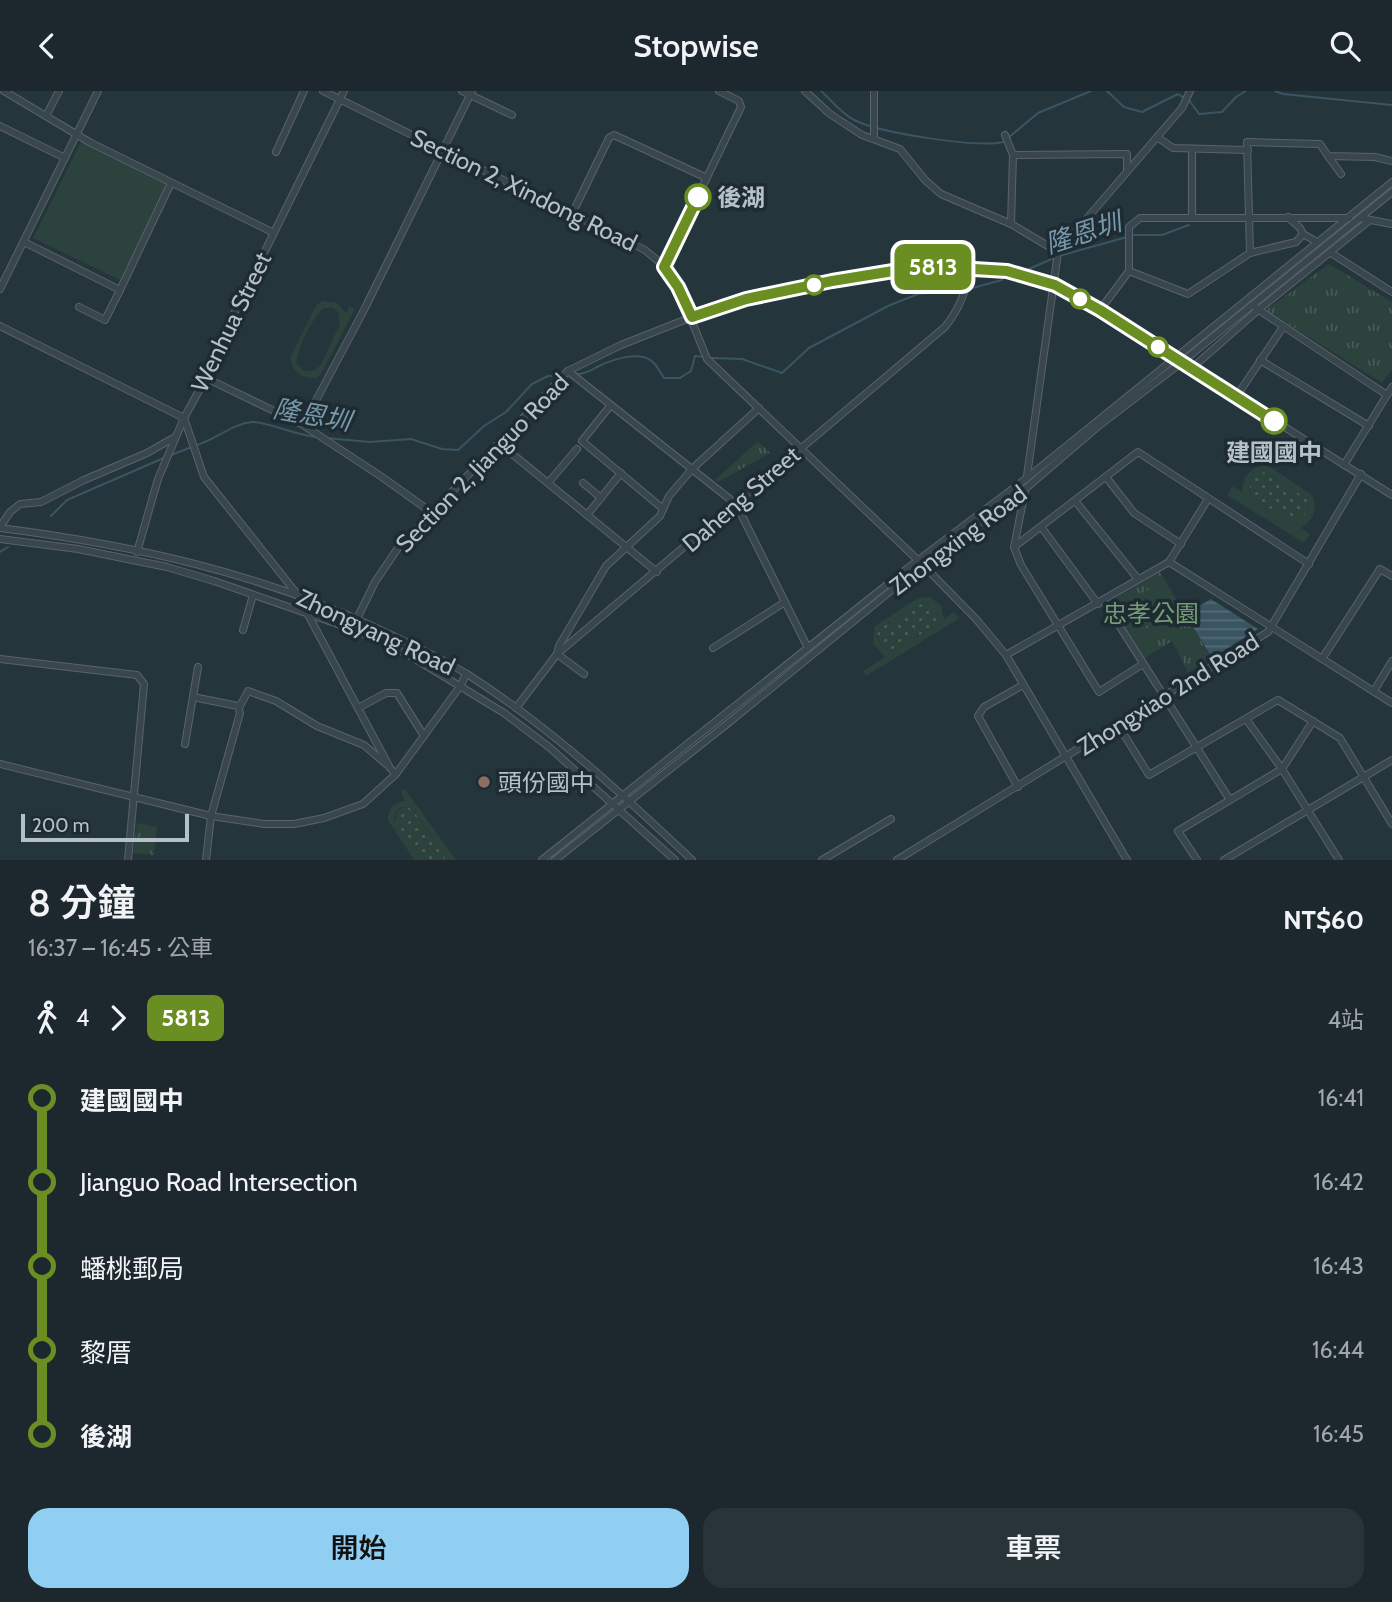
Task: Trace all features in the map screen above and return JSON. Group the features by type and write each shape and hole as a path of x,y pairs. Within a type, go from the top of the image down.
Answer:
{"street":[{"path":"4,91 77,135 274,233"},
{"path":"20,101 25,91"},
{"path":"46,117 59,91"},
{"path":"0,289 98,91"},
{"path":"276,152 304,91"},
{"name":"Section 2, Xindong Road","path":"323,91 645,250 664,267 678,287 706,357 920,563 976,619 1006,655 1127,860"},
{"name":"Wenhua Street","path":"135,560 166,462 184,418 206,378 224,334 344,91"},
{"path":"462,91 512,115"},
{"path":"664,267 741,107 740,101 719,91"},
{"path":"805,91 830,114 862,135 874,136 901,149 925,180 941,194 1011,224 1058,255"},
{"path":"874,91 874,136"},
{"path":"303,425 471,93"},
{"path":"1143,664 1099,692 1021,565 1014,547 1027,478 1058,255 1185,104 1190,93"},
{"path":"0,126 65,158"},
{"path":"572,214 609,138 614,135 707,179"},
{"path":"1006,136 1013,155 1011,224"},
{"path":"1157,138 1173,148 1248,150"},
{"path":"1250,253 1248,142 1320,144 1341,174"},
{"path":"1192,149 1192,217"},
{"path":"1013,155 1127,154 1127,170"},
{"path":"1328,156 1373,157 1392,161"},
{"path":"1353,218 1392,182"},
{"path":"79,307 105,320 172,183"},
{"path":"1353,218 1392,192"},
{"path":"1288,217 1303,234 1317,242"},
{"path":"1100,310 1129,271 1129,233 1140,218 1353,218 1392,224"},
{"name":"Zhongxing Road","path":"555,860 615,807 622,795 683,753 1317,242 1353,218"},
{"name":"Zhongxing Road","path":"542,860 615,807 629,801 808,647 1025,489 1353,218"},
{"path":"1192,368 1258,310 1370,220"},
{"path":"1129,271 1188,294 1250,253 1296,242 1303,234"},
{"path":"23,242 120,290"},
{"path":"1331,253 1392,292"},
{"name":"Section 2, Jianguo Road","path":"352,629 375,582 398,548 568,371 621,345 746,299 924,266 1007,271 1055,285 1100,310 1392,495"},
{"name":"Daheng Street","path":"516,708 557,654 945,327 958,310 967,289 970,267"},
{"path":"1252,304 1387,395"},
{"path":"0,326 184,418 204,477 297,594 390,768"},
{"path":"1236,397 1283,327"},
{"path":"1261,360 1369,426"},
{"path":"568,371 736,504 808,647"},
{"path":"206,378 303,425 431,512"},
{"path":"1344,465 1392,387"},
{"path":"610,406 582,441 662,508"},
{"path":"584,674 557,654 559,646 606,566 660,516 669,496 692,470 759,408"},
{"path":"0,528 10,512 20,504 41,502 147,453 177,436"},
{"path":"500,444 657,572"},
{"path":"548,483 578,449"},
{"path":"1014,547 1138,452 1309,564"},
{"path":"587,515 621,473"},
{"name":"Zhongxiao 2nd Road","path":"897,860 1268,632 1361,474"},
{"path":"1106,477 1134,513 1181,544"},
{"path":"583,483 601,498"},
{"path":"1006,655 1169,562 1208,499"},
{"path":"1076,502 1138,579"},
{"name":"Zhongyang Road","path":"0,528 138,549 217,569 297,594 357,619 466,674 516,708 583,760 692,860"},
{"path":"1042,528 1101,602 1230,800"},
{"name":"Zhongyang Road","path":"0,539 78,549 135,560 214,581 352,629 407,654 504,713 549,747 675,860"},
{"path":"1169,562 1392,703"},
{"path":"1322,659 1380,569 1392,576"},
{"path":"243,630 253,595"},
{"path":"713,648 785,602"},
{"path":"0,659 137,675 142,678 144,684 128,860"},
{"path":"1374,691 1392,660"},
{"path":"185,744 198,667"},
{"path":"0,764 134,799 211,815 264,824 294,824 324,818 363,804 396,774 461,685 466,674"},
{"path":"1018,787 978,716 985,707 1023,685"},
{"path":"206,860 211,815 238,707 248,691 276,701 317,726 364,745 396,774"},
{"path":"358,708 386,693 397,693 424,736"},
{"path":"193,697 238,707"},
{"path":"1118,725 1149,775 1278,700 1340,738 1392,824"},
{"path":"1246,719 1282,769 1339,860"},
{"path":"1197,860 1178,831 1282,769 1313,721"},
{"path":"1224,860 1392,760"},
{"path":"822,860 891,819"}],"green space":[{"path":"81,142 167,184 120,280 33,238"},
{"path":"1329,264 1392,302 1392,369 1382,383 1266,310"},
{"path":"323,301 337,303 346,313 350,306 355,309 321,374 312,378 296,371 290,358 316,305","holes":["324,308 333,308 338,312 340,324 320,366 313,371 304,371 297,364 297,359 306,334"]},
{"path":"758,441 770,453 718,482 715,480"},
{"path":"1260,466 1269,466 1313,496 1313,514 1309,522 1301,528 1310,534 1304,543 1227,495 1232,486 1242,492 1246,476","holes":["1264,472 1307,498 1309,507 1303,518 1291,522 1251,496 1249,489 1252,480"]},
{"path":"1264,472 1307,498 1309,507 1303,518 1291,522 1251,496 1252,481 1256,475"},
{"name":"忠孝公園","path":"1160,572 1211,658 1188,673 1172,641 1145,658 1109,602"},
{"path":"1164,580 1180,606 1133,634 1117,608"},
{"path":"929,597 941,605 944,619 953,612 960,618 866,676 863,671 885,657 873,644 874,627 918,598","holes":["924,602 931,603 937,610 936,625 893,652 881,646 877,635 880,628"]},
{"path":"924,602 931,602 937,610 936,625 893,652 881,646 877,634 880,628"},
{"path":"405,789 456,860 445,860 444,854 414,811 402,807 396,811 394,819 421,860 414,860 388,820 392,806 405,801 401,792"},
{"path":"405,807 412,809 444,854 445,860 421,860 397,824 398,811"},
{"path":"137,823 157,827 154,855 133,853"}],"water":[{"path":"1211,599 1258,629 1212,658 1185,614"}],"waterway":[{"path":"821,91 854,120 884,130 951,141 1003,142"},
{"path":"1008,138 1038,113 1091,91"},
{"path":"1107,91 1124,107 1142,112 1178,94 1184,98"},
{"path":"1189,100 1199,114 1222,112 1246,91"},
{"path":"1275,91 1392,105"},
{"name":"隆恩圳","path":"1133,235 1162,235 1189,225"},
{"name":"隆恩圳","path":"1059,256 1127,237"},
{"name":"隆恩圳","path":"1029,269 1054,258"},
{"name":"隆恩圳","path":"969,289 1002,280"},
{"name":"隆恩圳","path":"711,358 742,359 782,373 809,348 888,306 918,294 963,290"},
{"name":"隆恩圳","path":"578,374 617,359 639,356 652,361 664,378 680,378 691,371 695,356 705,357"},
{"name":"隆恩圳","path":"326,438 370,442 411,439 442,449 458,450 484,426 506,412 532,384 548,376 560,375"},
{"name":"隆恩圳","path":"197,445 252,422 317,437"},
{"name":"隆恩圳","path":"171,455 192,447"},
{"name":"隆恩圳","path":"51,516 67,500 166,457"},
{"name":"隆恩圳","path":"0,552 8,547"}],"bus line":[{"name":"5813","path":"698,197 664,267 678,287 692,317 746,299 924,266 1007,271 1055,285 1100,310 1274,421"}],"place":[{"name":"後湖","path":"698,197"},
{"name":"建國國中","path":"1274,421"},
{"name":"頭份國中","path":"484,782"}]}
